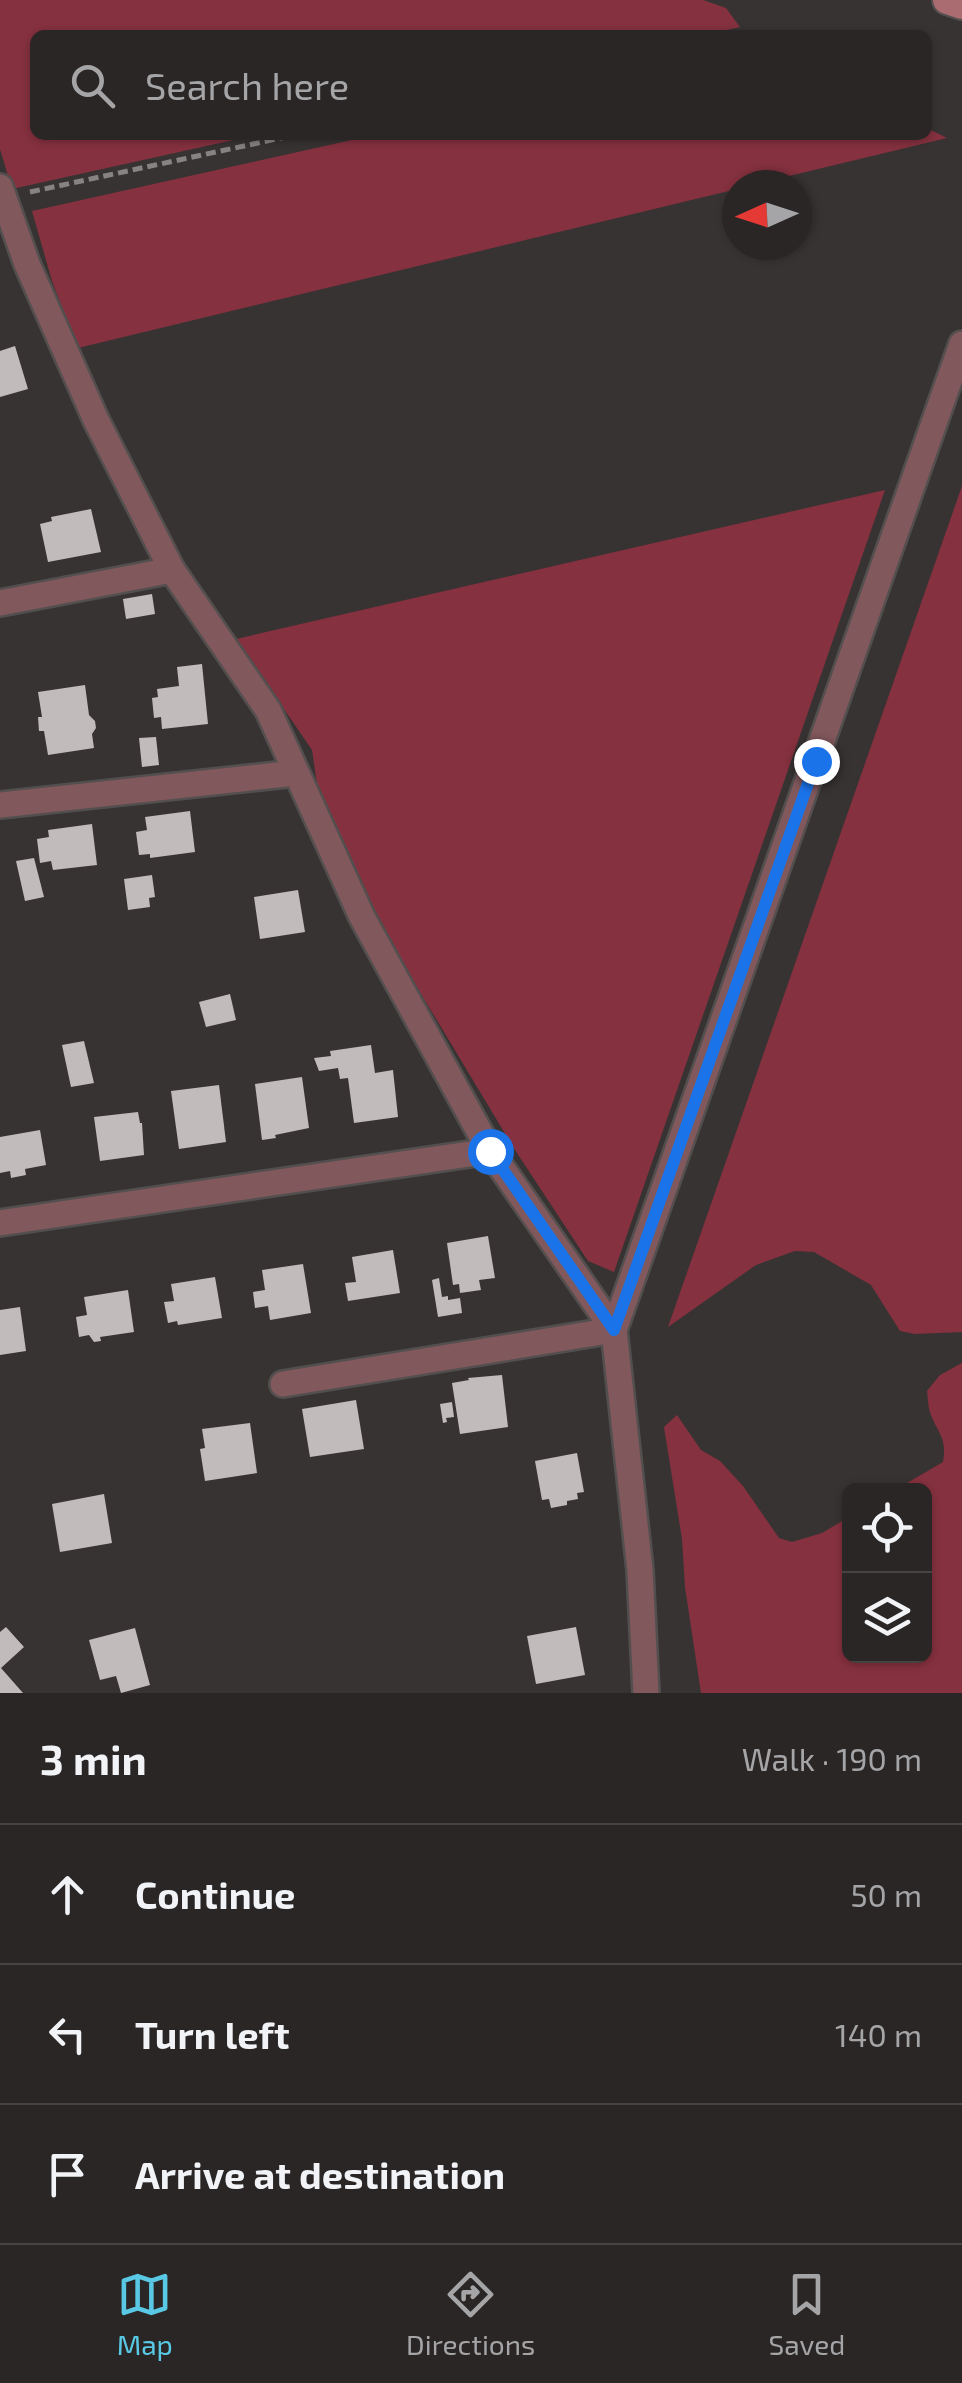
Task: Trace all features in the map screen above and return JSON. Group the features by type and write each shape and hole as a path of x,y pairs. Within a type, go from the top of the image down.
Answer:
{"main road":[{"path":"947,0 962,5"}],"street":[{"path":"2,193 28,264 96,420 172,570 268,710 389,969 490,1151 614,1330"},
{"path":"646,1693 640,1570 614,1330 962,344"},
{"path":"0,603 172,570"},
{"path":"0,805 296,774"},
{"path":"0,1223 490,1151"},
{"path":"283,1384 614,1330"}],"path":[{"path":"2,193 270,140"}],"shaded area":[{"path":"0,0 703,0 726,8 740,27 30,30 30,140 233,140 12,189 0,149"},
{"path":"932,130 947,138 812,171 722,170 722,193 78,348 52,281 32,211 352,140 932,140"},
{"path":"962,486 962,1332 900,1331 871,1285 814,1252 795,1251 756,1265 668,1327"},
{"path":"885,490 614,1272 588,1261 515,1150 376,919 317,784 312,750 236,639"},
{"path":"962,1363 962,1693 701,1693 664,1427 677,1415 701,1450 720,1461 743,1486 779,1538 792,1542 822,1533 842,1521 842,1663 932,1663 932,1483 907,1483 943,1462 943,1442 930,1412 927,1391 940,1375"}],"building":[{"path":"15,346 28,389 0,397 0,351"},
{"path":"91,509 101,552 48,562 40,524 52,521 51,517"},
{"path":"152,594 155,614 126,619 123,599"},
{"path":"202,664 208,724 162,729 161,717 154,718 152,698 158,697 157,689 179,686 177,667"},
{"path":"85,685 89,715 96,728 92,734 94,748 48,755 44,731 39,731 38,717 42,717 38,692"},
{"path":"156,737 159,765 142,767 139,738"},
{"path":"190,811 195,852 150,858 150,854 139,855 136,832 147,830 145,817"},
{"path":"92,824 97,865 53,870 51,861 40,863 37,839 49,837 48,830"},
{"path":"34,858 44,897 25,901 16,861"},
{"path":"152,875 155,897 149,898 150,907 128,910 124,879"},
{"path":"298,890 305,932 260,939 254,897"},
{"path":"230,994 236,1020 206,1027 199,1002"},
{"path":"84,1041 94,1083 71,1087 62,1045"},
{"path":"371,1045 375,1073 393,1070 398,1117 354,1123 348,1078 340,1079 338,1068 319,1071 314,1058 331,1056 330,1051"},
{"path":"302,1077 309,1128 262,1140 255,1084"},
{"path":"219,1085 226,1142 179,1149 171,1091"},
{"path":"138,1112 144,1155 100,1161 94,1117"},
{"path":"40,1130 46,1165 25,1169 26,1175 11,1178 10,1171 0,1173 0,1137"},
{"path":"488,1236 495,1278 479,1280 481,1290 460,1293 459,1284 453,1285 447,1243"},
{"path":"393,1250 400,1293 348,1301 345,1283 356,1282 352,1257"},
{"path":"303,1264 311,1313 270,1320 268,1306 255,1308 253,1292 265,1290 262,1270"},
{"path":"215,1277 222,1318 168,1323 164,1302 174,1301 171,1284"},
{"path":"439,1278 442,1297 460,1298 462,1313 438,1317 432,1280"},
{"path":"128,1290 134,1332 100,1337 101,1341 94,1342 89,1335 79,1337 76,1317 87,1315 84,1297"},
{"path":"20,1307 26,1351 0,1355 0,1310"},
{"path":"502,1375 508,1427 460,1434 452,1383"},
{"path":"356,1400 364,1449 310,1457 302,1409"},
{"path":"452,1402 454,1417 443,1423 440,1404"},
{"path":"250,1423 257,1473 205,1481 200,1449 205,1448 202,1429"},
{"path":"577,1453 584,1492 577,1493 578,1499 567,1501 567,1505 551,1508 549,1499 542,1500 535,1461"},
{"path":"104,1494 112,1543 60,1552 52,1504"},
{"path":"6,1627 24,1647 1,1668 23,1693 0,1693 0,1632"},
{"path":"576,1627 585,1675 536,1684 527,1636"},
{"path":"135,1628 150,1685 121,1693 116,1676 100,1680 89,1640"}],"route":[{"path":"490,1151 614,1330 816,761"}]}
